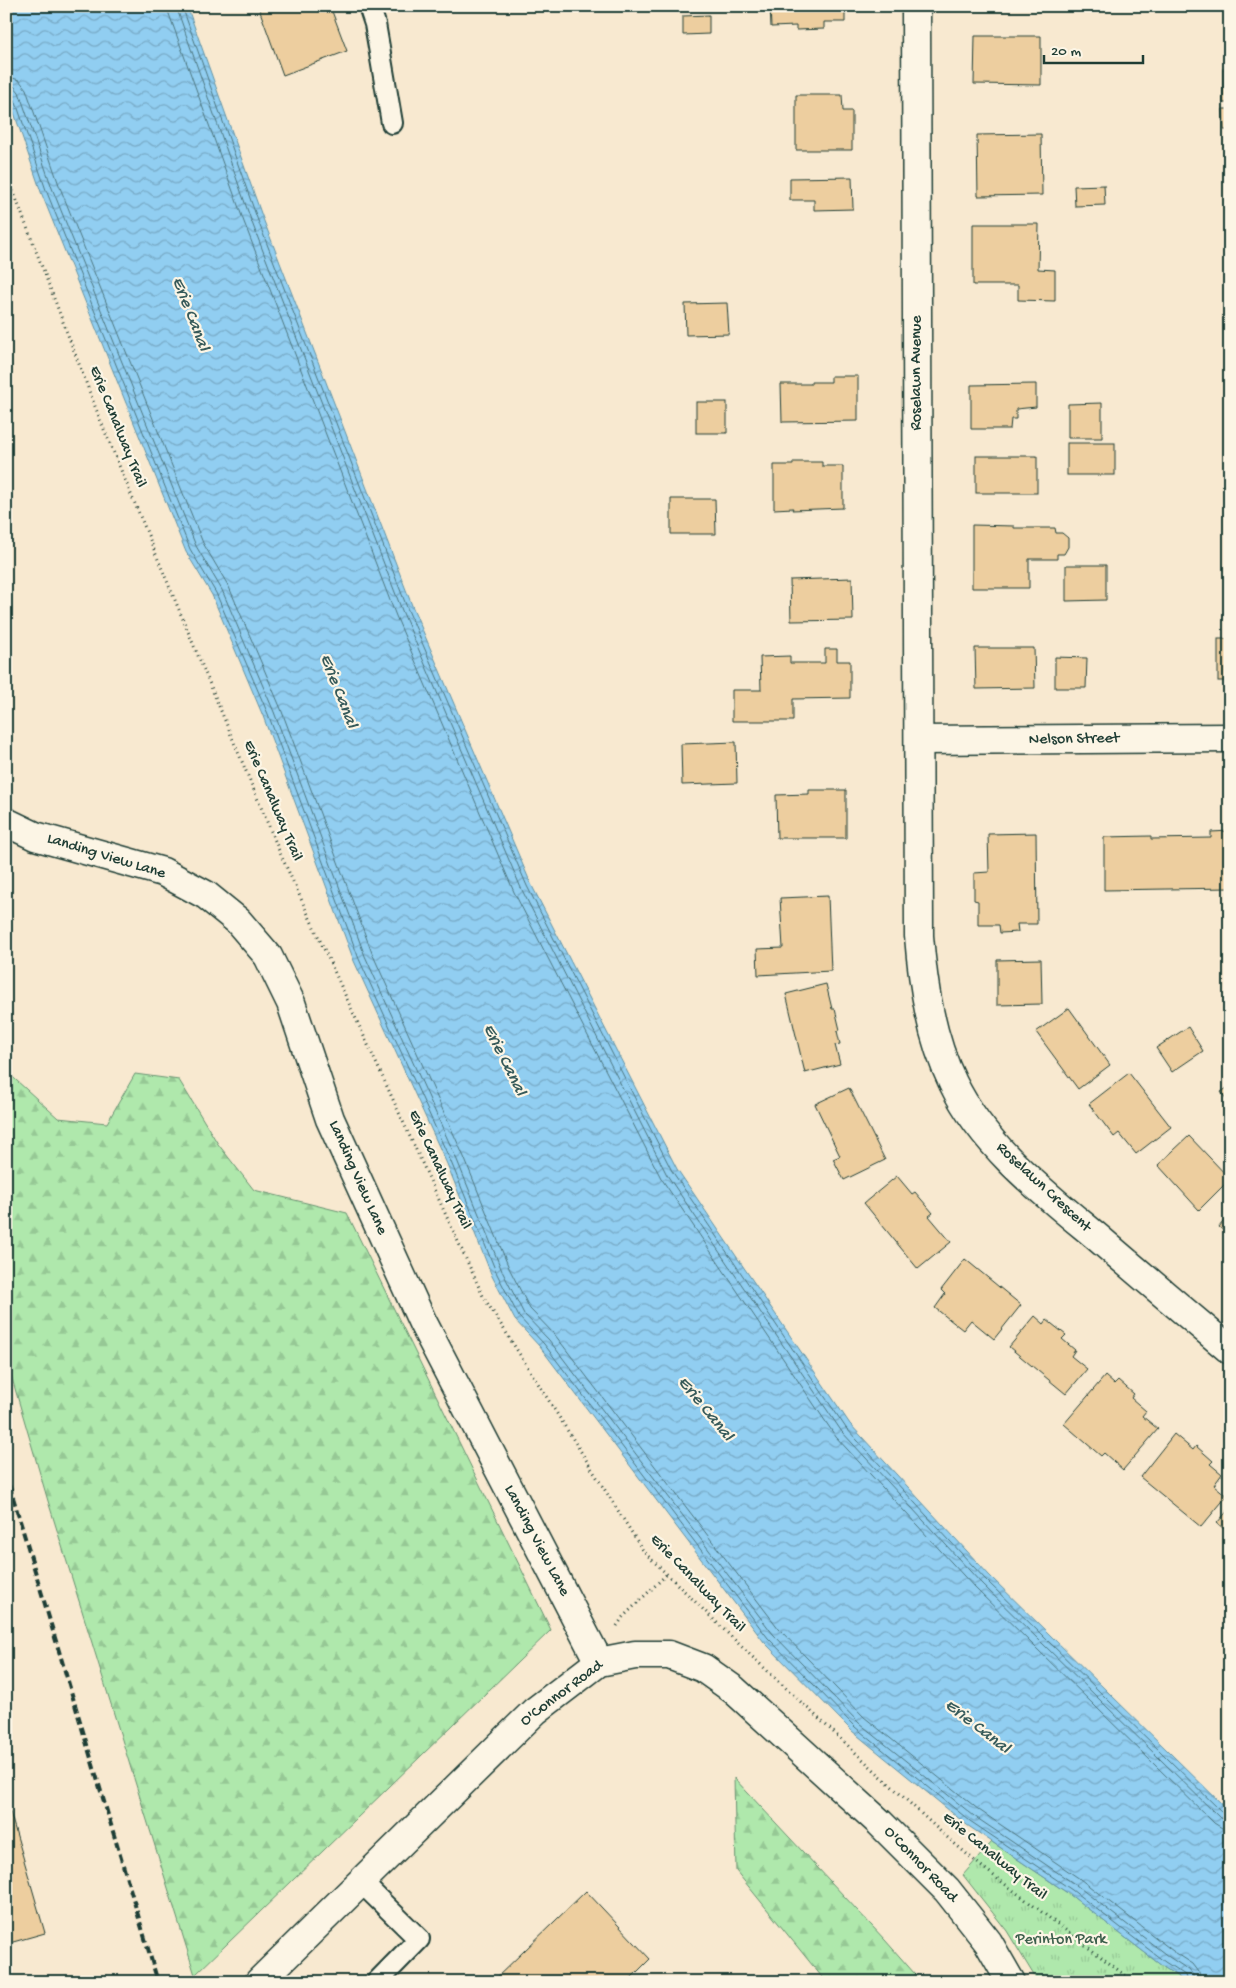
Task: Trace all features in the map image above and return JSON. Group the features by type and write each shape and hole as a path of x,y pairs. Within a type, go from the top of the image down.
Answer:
{"street":[{"name":"Roselawn Avenue","path":"916,6 919,740"},
{"name":"Nelson Street","path":"919,740 1230,738"},
{"name":"Roselawn Crescent","path":"919,740 920,936 922,969 933,1030 953,1082 967,1108 986,1134 1036,1186 1230,1350"},
{"name":"Landing View Lane","path":"6,822 34,836 163,872 206,895 232,915 268,956 291,1003 330,1119 422,1321 611,1659"},
{"name":"O'Connor Road","path":"259,1982 535,1711 611,1659 635,1655 669,1655 703,1668 734,1690 880,1823 947,1890 988,1942 1011,1982"}],"lane":[{"path":"369,6 375,24 392,123"},
{"path":"360,1881 419,1939 377,1982"}],"path":[{"name":"Erie Canalway Trail","path":"6,172 101,422 280,853 482,1296 644,1552 746,1651 941,1832 981,1866 1134,1982"},
{"path":"611,1659 616,1628 623,1617 667,1574"}],"green space":[{"path":"6,1071 58,1118 107,1123 135,1074 179,1080 218,1144 254,1190 347,1213 551,1630 195,1975 48,1501 6,1358"},
{"path":"734,1778 922,1982 826,1982 736,1871"},
{"name":"Perinton Park","path":"992,1842 1069,1894 1162,1966 1186,1982 1038,1982 1007,1931 963,1875"}],"water":[{"name":"Erie Canal","path":"6,6 187,6 262,216 413,608 531,884 677,1169 850,1424 989,1575 1230,1812 1230,1982 1186,1982 1162,1966 1069,1894 967,1825 852,1731 764,1642 540,1347 515,1320 492,1276 447,1164 354,961 263,716 212,595 186,552 41,192 6,89"}],"building":[{"path":"258,6 330,6 347,51 283,75"},
{"path":"770,6 845,6 845,22 824,22 824,29 796,30 796,26 771,27"},
{"path":"709,15 709,34 683,35 683,16"},
{"path":"975,36 1041,36 1041,85 974,84"},
{"path":"1223,69 1230,69 1230,103 1223,103"},
{"path":"796,95 842,95 843,111 852,111 852,150 796,150"},
{"path":"1223,109 1230,109 1230,130 1224,130"},
{"path":"1041,134 1042,195 978,196 977,135"},
{"path":"852,177 853,209 814,210 814,200 790,200 790,178"},
{"path":"1104,185 1105,205 1075,206 1074,186"},
{"path":"973,224 1039,224 1038,269 1055,270 1055,301 1018,300 1018,285 973,285"},
{"path":"727,303 729,334 686,335 685,304"},
{"path":"831,376 858,376 858,421 782,422 781,384 831,382"},
{"path":"1036,384 1036,407 1016,409 1016,419 1011,419 1010,429 971,429 971,385"},
{"path":"696,402 727,402 727,433 696,433"},
{"path":"1102,403 1102,438 1068,438 1068,404"},
{"path":"1067,443 1115,443 1115,475 1067,475"},
{"path":"976,456 1037,456 1037,493 976,493"},
{"path":"793,462 822,462 822,466 843,466 843,508 774,509 774,465 793,465"},
{"path":"671,499 715,499 716,534 671,534"},
{"path":"972,525 1055,528 1056,533 1062,533 1068,538 1068,547 1064,554 1057,554 1057,559 1029,559 1029,588 972,588"},
{"path":"1066,565 1106,565 1106,600 1066,601"},
{"path":"852,578 853,620 791,621 790,580"},
{"path":"1218,639 1230,639 1230,681 1218,681"},
{"path":"975,648 1034,648 1035,688 976,689"},
{"path":"825,649 837,649 837,661 850,661 850,698 793,699 793,721 732,721 732,690 761,690 760,657 790,656 790,663 825,663"},
{"path":"1055,657 1087,658 1086,688 1055,688"},
{"path":"736,742 737,783 682,785 681,744"},
{"path":"809,790 846,790 846,838 777,838 776,795 809,794"},
{"path":"1230,831 1230,888 1104,890 1104,837 1151,836 1151,839 1211,838 1211,832"},
{"path":"1036,833 1037,924 1017,924 1018,932 1000,933 999,925 978,925 978,901 974,900 974,873 989,872 988,834"},
{"path":"828,896 831,971 758,975 757,949 783,948 780,898"},
{"path":"1041,959 1042,1004 997,1005 997,960"},
{"path":"826,984 832,1009 835,1009 840,1030 837,1031 840,1044 835,1045 840,1064 805,1073 786,994"},
{"path":"1069,1008 1110,1065 1078,1089 1036,1032"},
{"path":"1188,1027 1203,1051 1172,1072 1156,1048"},
{"path":"1129,1073 1171,1127 1136,1154 1119,1133 1114,1137 1089,1104"},
{"path":"1230,1086 1230,1104 1221,1092"},
{"path":"849,1088 885,1160 844,1180 833,1159 840,1156 815,1104"},
{"path":"1189,1136 1230,1179 1199,1210 1158,1165"},
{"path":"897,1176 912,1194 915,1192 933,1213 929,1216 951,1242 918,1269 864,1203"},
{"path":"1230,1213 1230,1236 1219,1227"},
{"path":"965,1259 1021,1305 994,1339 971,1320 963,1330 935,1308 945,1294 941,1290"},
{"path":"1035,1316 1044,1324 1047,1320 1066,1335 1062,1339 1075,1350 1071,1356 1087,1369 1066,1394 1009,1347"},
{"path":"1105,1376 1114,1384 1118,1380 1134,1394 1131,1398 1146,1411 1142,1416 1158,1429 1123,1470 1104,1453 1101,1456 1064,1424"},
{"path":"1174,1434 1193,1450 1196,1446 1213,1461 1210,1464 1222,1474 1214,1485 1227,1496 1201,1527 1140,1477"},
{"path":"1230,1508 1230,1534 1217,1523"},
{"path":"6,1798 45,1933 6,1944"},
{"path":"586,1891 650,1959 627,1982 492,1982"}],"railway":[{"path":"6,1474 158,1982"}]}
